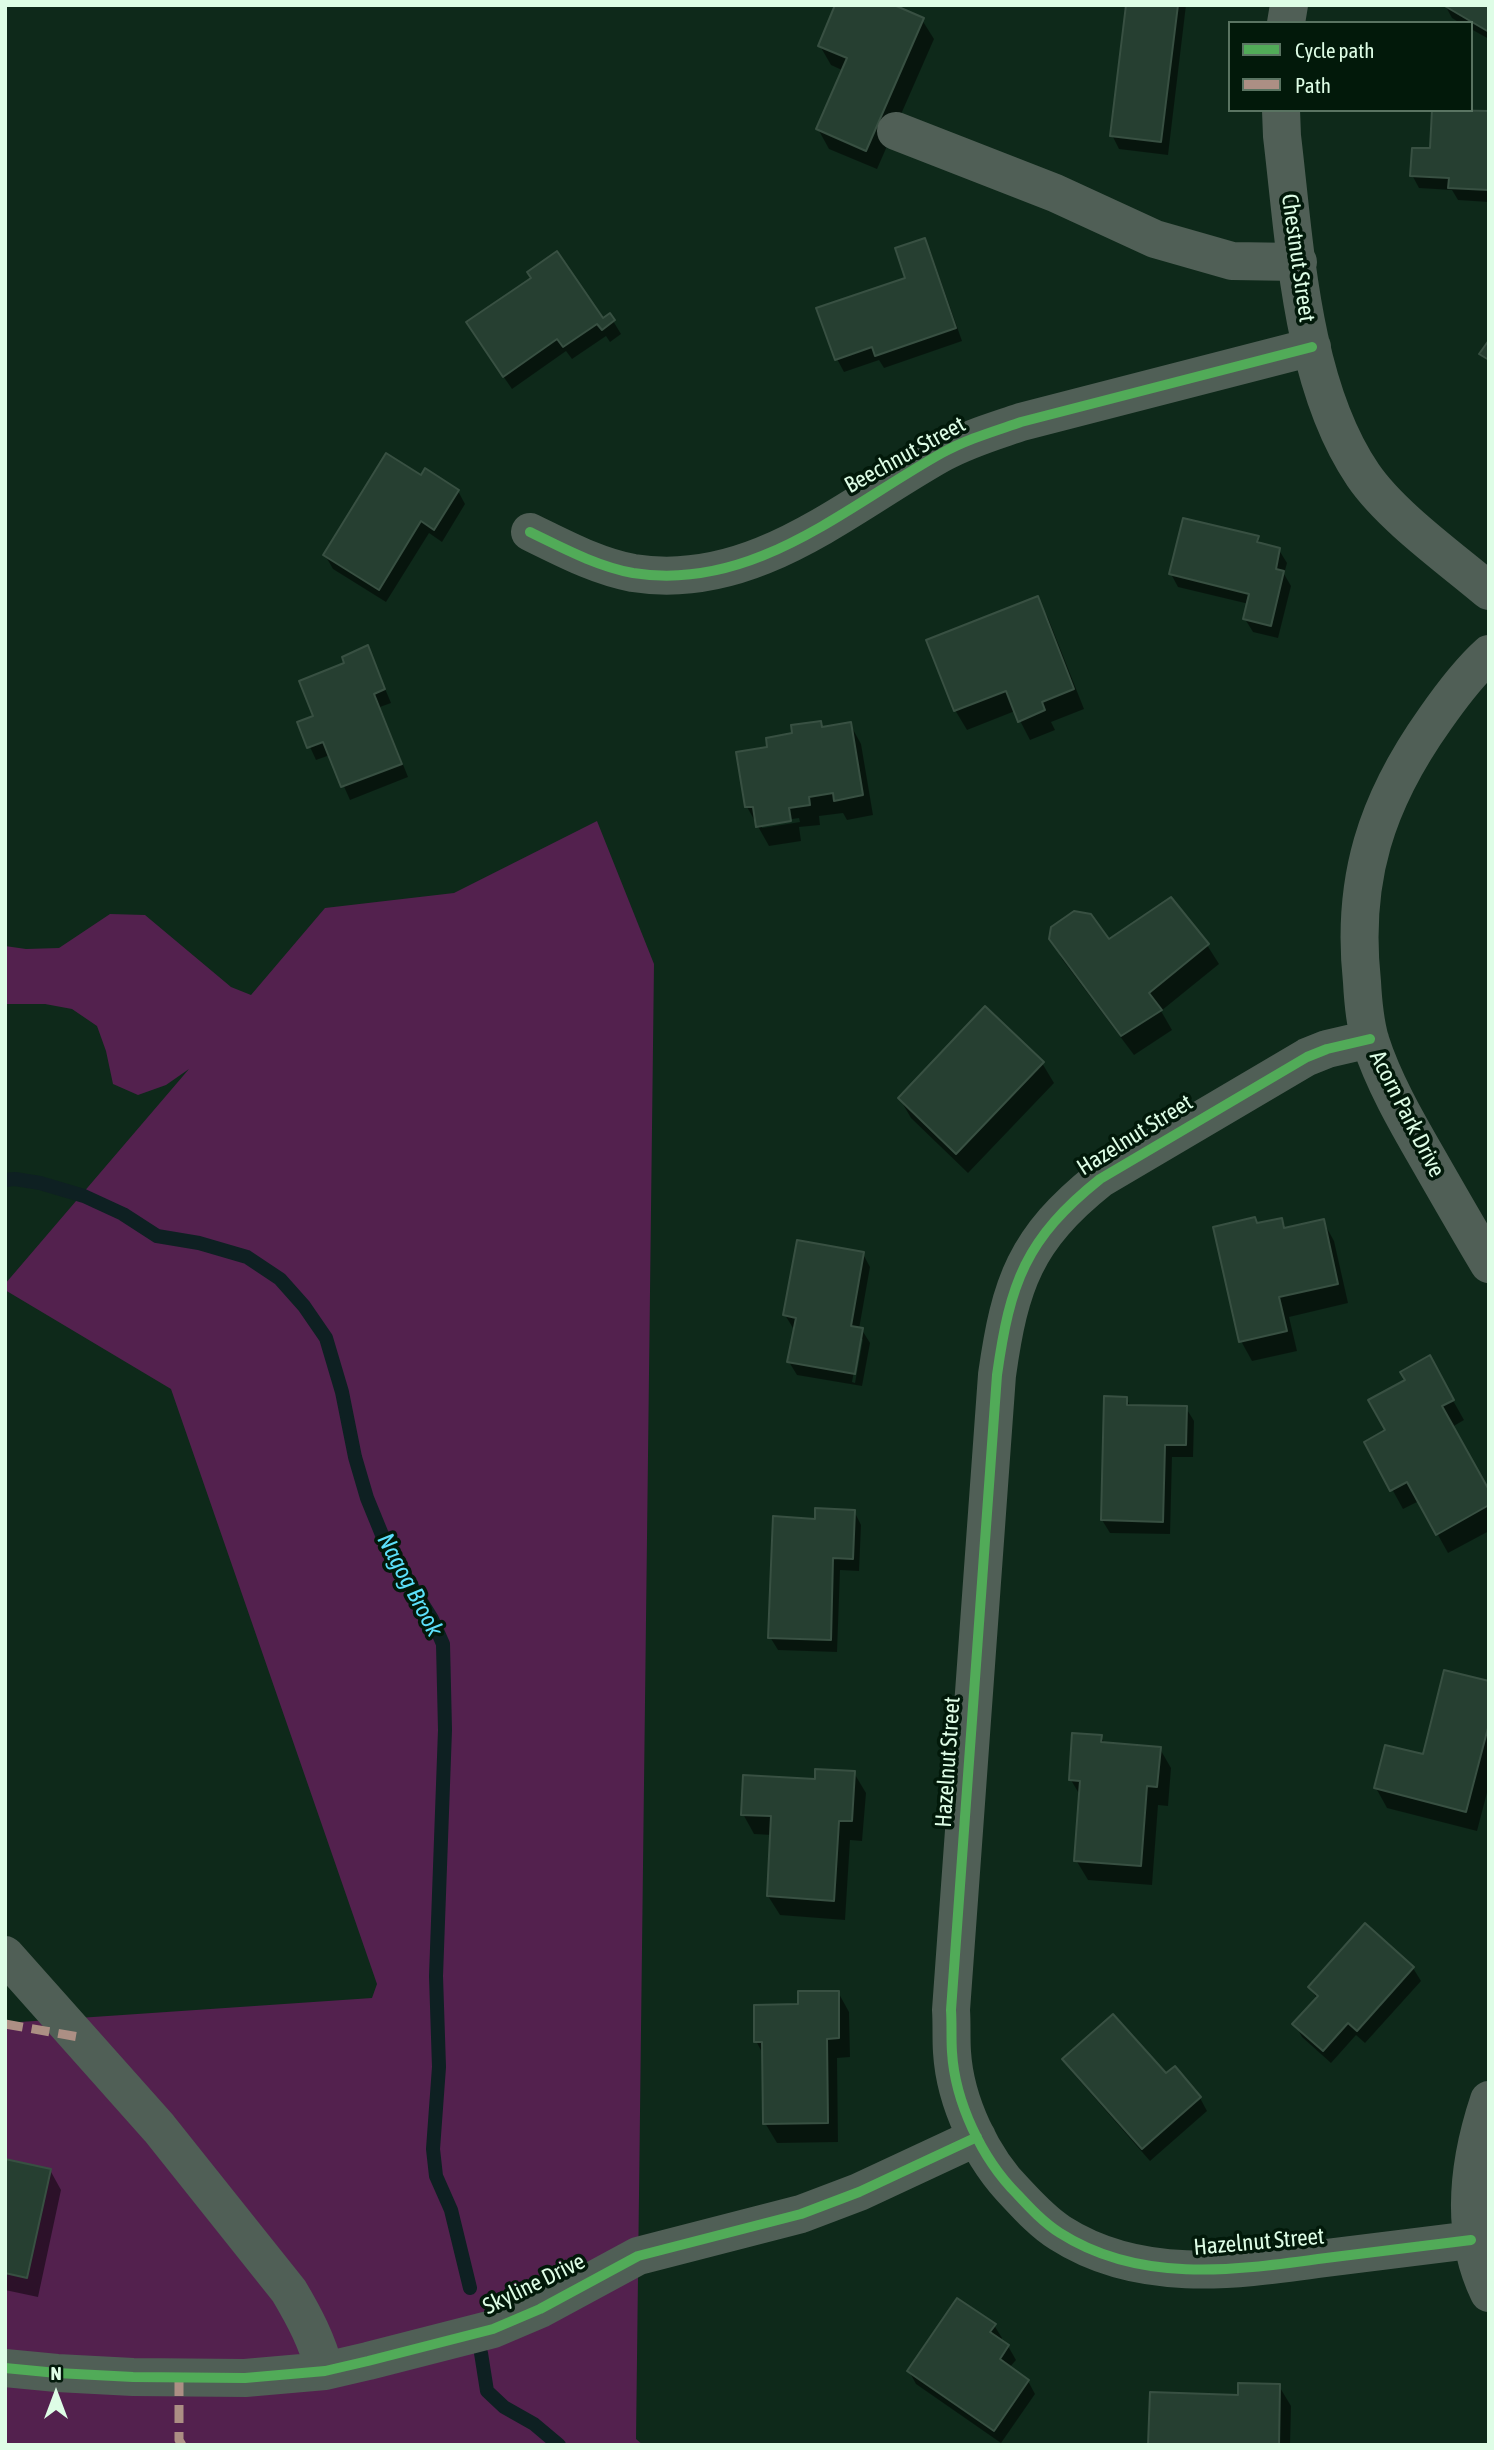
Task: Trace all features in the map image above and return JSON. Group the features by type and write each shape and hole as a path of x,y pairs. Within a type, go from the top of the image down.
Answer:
{"street":[{"name":"Chestnut Street","path":"1281,112 1298,262 1312,347 1325,398 1338,430 1365,477 1395,511 1489,591"},
{"path":"896,131 1055,193 1155,239 1232,261 1298,262"},
{"name":"Beechnut Street","path":"530,533 596,563 632,572 665,576 699,575 738,566 812,533 944,452 981,436 1021,422 1312,347"},
{"name":"Acorn Park Drive","path":"1489,654 1447,701 1416,744 1391,790 1375,832 1364,877 1359,958 1370,1039 1389,1085 1408,1125 1489,1264"},
{"name":"Hazelnut Street","path":"1370,1039 1327,1049 1307,1057 1100,1179 1072,1201 1049,1226 1027,1258 1012,1296 997,1375 951,2010 952,2054 958,2089 987,2158 1008,2185 1060,2233 1095,2250 1135,2263 1180,2270 1225,2270 1471,2240"},
{"path":"5,1955 159,2128 289,2291 317,2342 325,2371"},
{"path":"1489,2100 1474,2150 1468,2199 1471,2240 1481,2277 1489,2293"},
{"name":"Skyline Drive","path":"5,2368 179,2378 245,2378 325,2371 494,2329 540,2309 638,2256 801,2214 859,2192 977,2137"}],"shaded area":[{"path":"597,821 654,964 636,2439 643,2445 5,2445 5,2023 372,1998 377,1984 171,1389 5,1290 5,1284 189,1069 166,1085 138,1095 113,1084 97,1026 72,1009 45,1004 5,1004 5,946 26,949 59,948 110,914 145,915 231,987 251,995 325,908 454,893"}],"building":[{"path":"835,5 894,5 924,18 866,151 816,129 847,58 818,46"},
{"path":"1126,5 1178,5 1161,142 1110,136"},
{"path":"1443,5 1489,5 1489,32"},
{"path":"1489,111 1489,190 1448,188 1449,178 1410,176 1412,148 1430,148 1432,112"},
{"path":"925,238 956,328 875,356 872,347 835,360 816,308 905,278 895,248"},
{"path":"557,251 603,318 610,313 615,320 602,330 597,324 563,347 557,339 503,377 466,322 531,278 527,272"},
{"path":"1489,340 1489,360 1479,354"},
{"path":"386,453 421,475 425,468 459,490 434,530 421,521 379,590 323,555"},
{"path":"1183,518 1259,536 1257,542 1280,548 1276,569 1284,571 1271,626 1243,619 1249,594 1169,574"},
{"path":"1038,596 1074,689 1042,702 1045,710 1018,722 1006,691 954,711 926,640"},
{"path":"368,645 385,689 374,694 402,764 341,787 323,742 307,748 297,722 313,716 299,681 344,663 342,657"},
{"path":"821,721 822,727 851,722 863,795 834,801 833,793 809,797 810,805 789,808 791,821 756,827 753,807 745,807 736,752 767,747 766,738 792,733 791,725"},
{"path":"1171,897 1209,944 1149,993 1162,1010 1121,1036 1049,939 1051,927 1074,911 1091,914 1109,939"},
{"path":"985,1006 1044,1062 956,1154 898,1098"},
{"path":"1255,1217 1257,1223 1282,1218 1284,1228 1324,1219 1338,1284 1279,1297 1287,1331 1239,1342 1213,1227"},
{"path":"797,1240 864,1252 851,1326 863,1328 855,1374 787,1362 796,1318 783,1315"},
{"path":"1430,1355 1454,1400 1442,1406 1489,1490 1489,1505 1436,1535 1407,1482 1390,1491 1364,1442 1385,1430 1368,1400 1405,1380 1400,1372"},
{"path":"1104,1396 1127,1397 1127,1405 1187,1406 1186,1445 1165,1445 1163,1522 1101,1520"},
{"path":"815,1508 855,1510 853,1559 833,1558 831,1640 768,1638 773,1516 815,1519"},
{"path":"1444,1670 1489,1681 1489,1724 1466,1812 1374,1788 1385,1745 1423,1754"},
{"path":"1072,1733 1102,1735 1101,1742 1161,1747 1157,1787 1147,1786 1141,1866 1074,1861 1080,1781 1069,1780"},
{"path":"815,1769 855,1771 852,1821 839,1821 834,1901 767,1896 771,1816 741,1815 743,1775 815,1779"},
{"path":"1365,1923 1414,1967 1357,2031 1348,2023 1323,2051 1292,2024 1318,1996 1308,1987"},
{"path":"798,1991 839,1991 839,2038 827,2039 828,2123 763,2124 762,2042 754,2042 754,2005 798,2004"},
{"path":"1113,2014 1166,2073 1175,2066 1201,2097 1142,2149 1062,2059"},
{"path":"5,2159 51,2169 27,2278 5,2273"},
{"path":"957,2298 996,2324 990,2332 1009,2345 1000,2359 1029,2380 994,2431 907,2371"},
{"path":"1238,2383 1280,2384 1279,2445 1148,2445 1150,2392 1238,2395"}],"waterway":[{"name":"Nagog Brook","path":"5,1180 40,1183 84,1196 123,1214 157,1236 199,1243 247,1257 280,1279 304,1306 326,1338 367,1498 387,1547 432,1619 443,1644 445,1730 436,1976 439,2067 433,2149 436,2176 451,2210 470,2288"},
{"name":"Nagog Brook","path":"481,2353 487,2391 504,2407 534,2424 559,2445"}],"marked path":[{"path":"5,2024 79,2037"},
{"path":"179,2378 179,2440 182,2445"}],"cycle path":[{"path":"530,532 593,561 633,573 677,576 718,570 758,558 796,540 942,453 981,436 1021,422 1312,347"},
{"path":"1370,1039 1327,1049 1307,1057 1100,1179 1054,1222 1025,1265 1008,1314 997,1375 951,2010 952,2052 958,2090 965,2110 972,2129 992,2164 1043,2220 1060,2233 1090,2249 1121,2260 1153,2266 1219,2269 1471,2240"},
{"path":"5,2368 133,2377 245,2378 325,2371 368,2361 493,2329 540,2309 638,2256 801,2214 859,2192 977,2137"}]}
